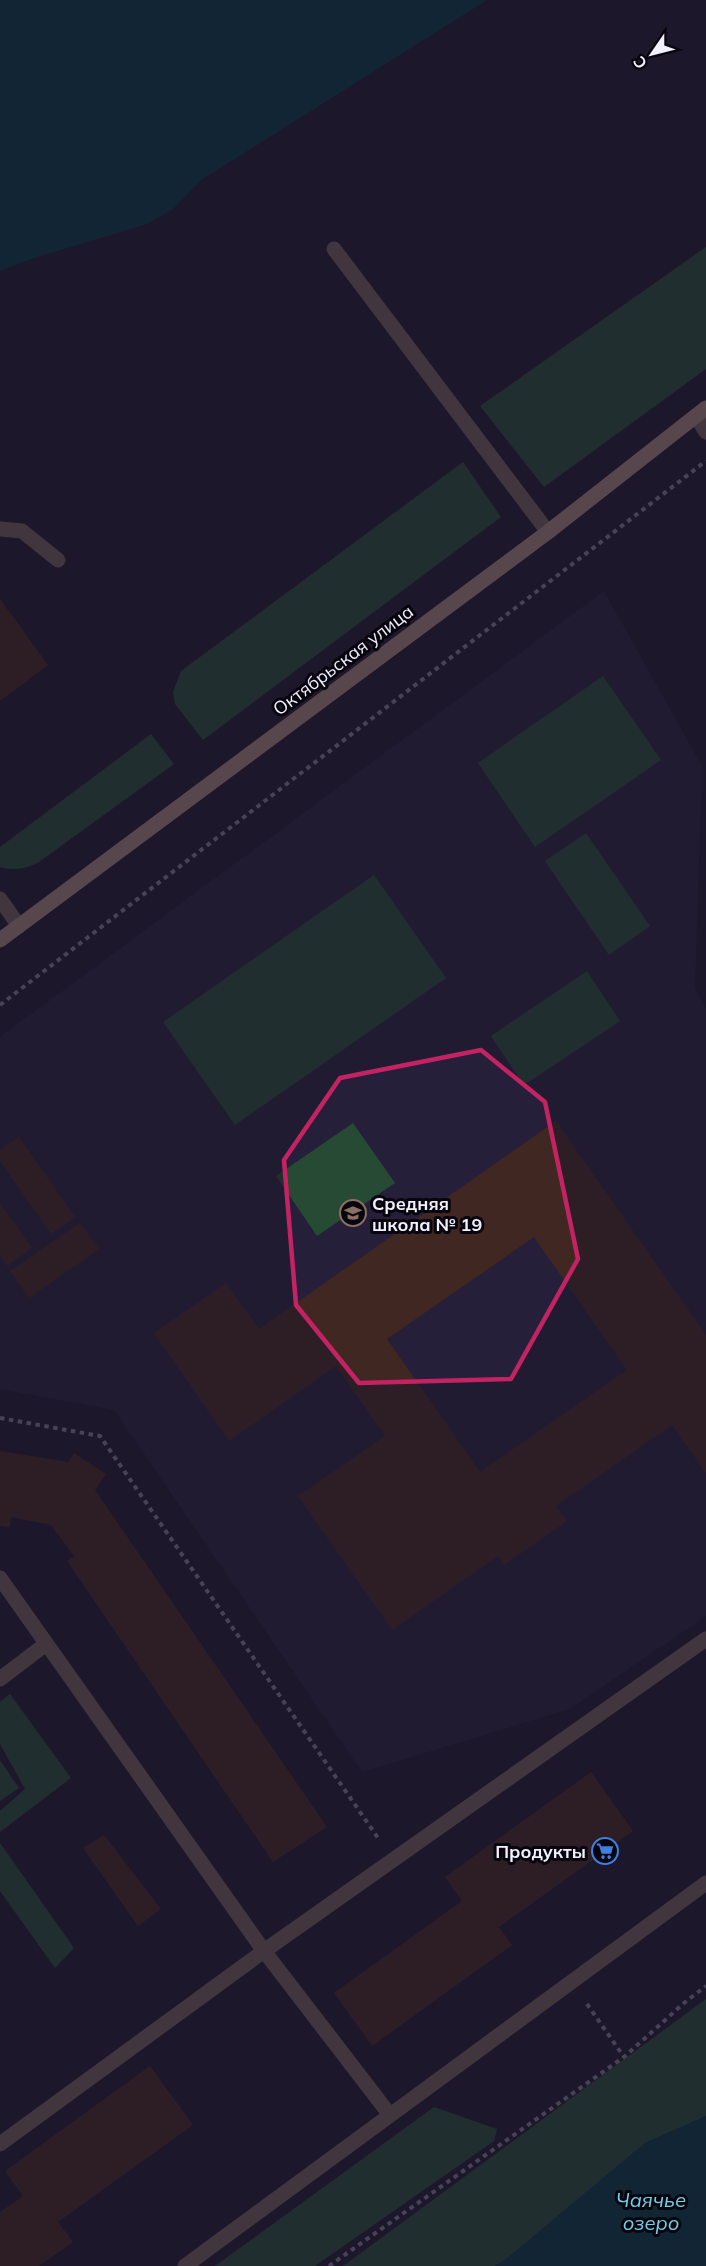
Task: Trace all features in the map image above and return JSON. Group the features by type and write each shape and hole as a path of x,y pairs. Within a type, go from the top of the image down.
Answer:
{"main road":[{"name":"Октябрьская улица","path":"0,940 548,532 701,412"}],"lane":[{"path":"334,249 548,532"},
{"path":"701,412 706,432"},
{"path":"0,529 22,531 58,560"},
{"path":"0,899 19,926"},
{"path":"0,1578 264,1951 390,2115"},
{"path":"0,2145 264,1951 706,1639"},
{"path":"0,1679 46,1644"},
{"path":"185,2266 706,1883"}],"path":[{"path":"0,1005 706,461"},
{"path":"0,1418 100,1437 393,1860"},
{"path":"572,1982 624,2057"},
{"path":"329,2266 624,2057 706,1986"}],"highlighted area":[{"path":"481,1050 545,1102 578,1259 511,1379 359,1383 296,1305 284,1160 340,1078"}],"shaded area":[{"name":"Средняя школа № 19","path":"604,591 702,766 695,988 706,1008 706,1616 570,1709 362,1772 114,1410 0,1389 0,1037"}],"green space":[{"path":"706,247 706,369 544,487 480,406"},
{"path":"463,462 501,517 203,740 175,704 173,692 181,671"},
{"path":"603,676 661,760 535,847 478,763"},
{"path":"151,734 174,764 39,862 20,869 0,867 0,847"},
{"path":"586,833 650,926 609,955 545,861"},
{"path":"374,875 446,978 235,1125 163,1022"},
{"path":"587,971 620,1021 524,1085 491,1036"},
{"path":"353,1123 395,1183 317,1236 276,1176"},
{"path":"10,1694 71,1778 0,1832 0,1811 25,1789 0,1744 0,1702"},
{"path":"0,1760 19,1788 0,1801"},
{"path":"0,1843 74,1948 55,1968 0,1891"},
{"path":"706,1999 706,2116 645,2143 495,2266 343,2266"},
{"path":"434,2107 497,2129 494,2141 315,2266 215,2266"}],"water":[{"path":"0,0 487,0 201,180 173,209 147,224 34,258 0,271"},
{"name":"Чаячье озеро","path":"706,2116 706,2266 495,2266 645,2143"}],"building":[{"path":"0,599 48,665 0,701"},
{"path":"556,1121 706,1335 706,1473 672,1425 556,1506 567,1521 504,1565 498,1556 392,1630 298,1496 385,1436 336,1366 229,1441 154,1333 226,1283 259,1329","holes":["534,1237 627,1370 480,1472 387,1339"]},
{"path":"19,1137 75,1217 51,1234 0,1161 0,1150"},
{"path":"0,1203 32,1248 7,1266 0,1255"},
{"path":"80,1223 99,1249 29,1298 10,1271"},
{"path":"0,1451 68,1462 74,1453 106,1474 95,1490 327,1827 273,1862 67,1561 74,1556 51,1525 11,1517 10,1527 0,1526"},
{"path":"591,1772 633,1831 499,1927 512,1945 372,2046 334,1993 462,1901 445,1877"},
{"path":"104,1835 161,1909 138,1926 83,1848"},
{"path":"150,2066 193,2125 58,2222 73,2242 39,2266 0,2266 0,2212 23,2196 5,2171"}],"place":[{"name":"Средняя школа № 19","path":"353,1213"},
{"name":"Продукты","path":"605,1851"}]}
